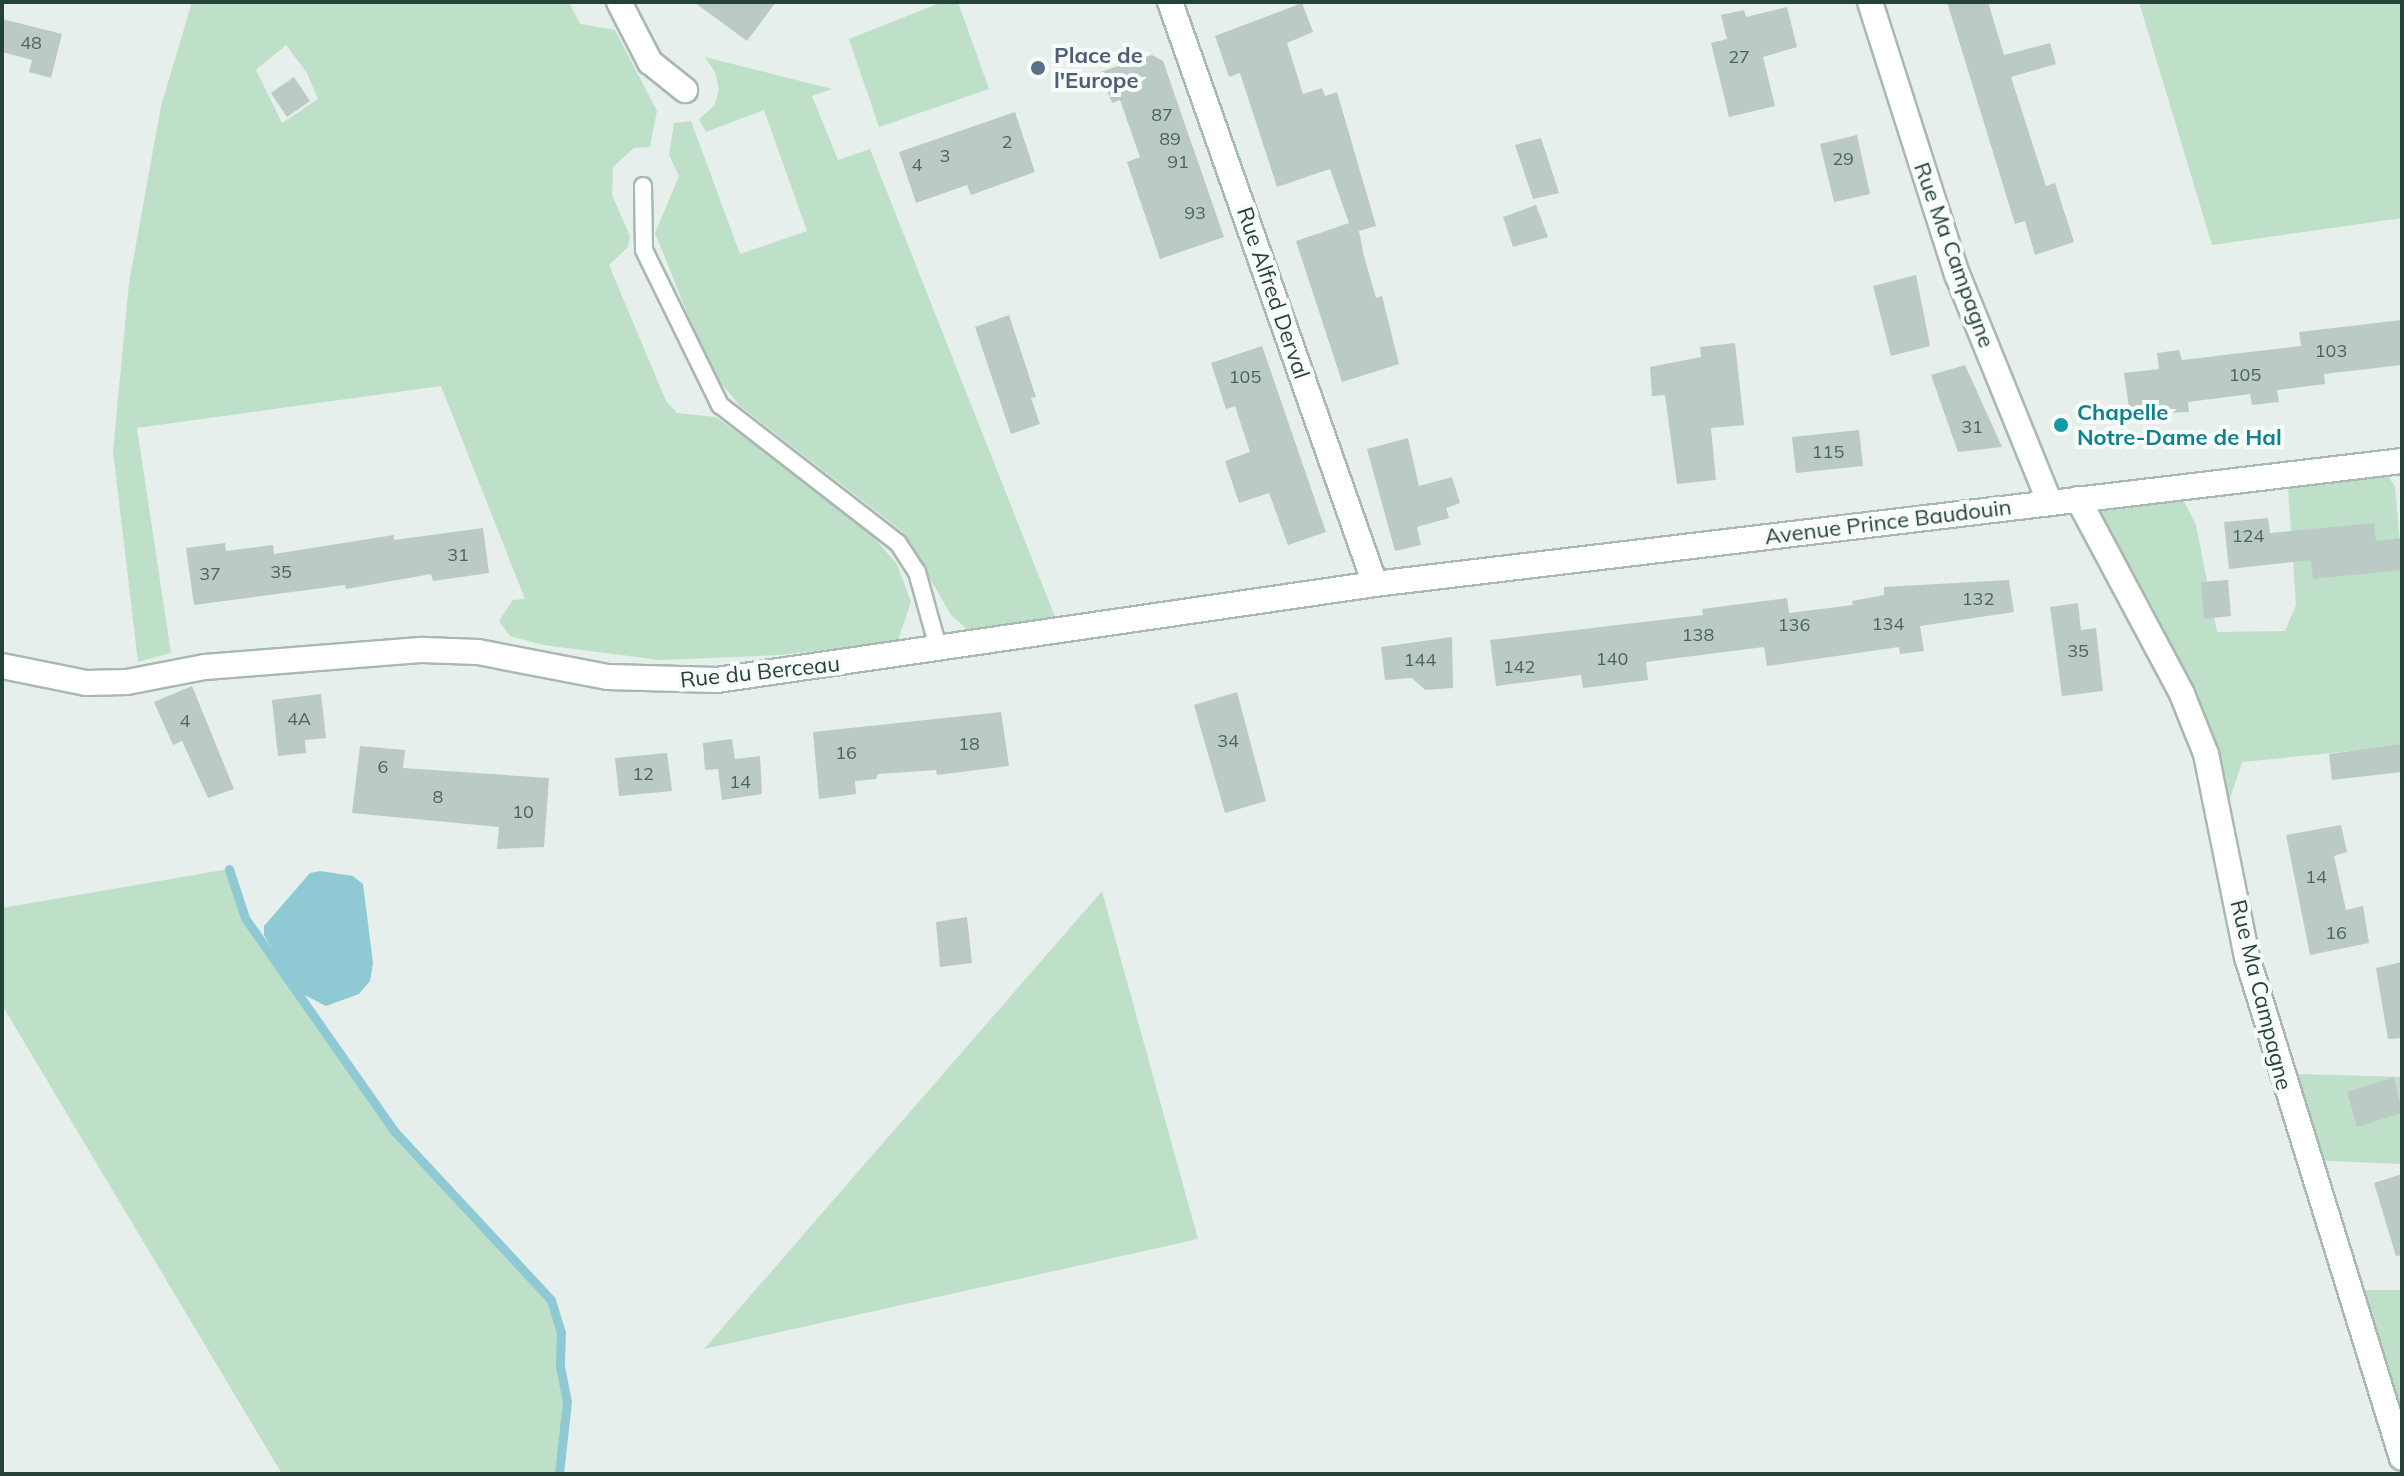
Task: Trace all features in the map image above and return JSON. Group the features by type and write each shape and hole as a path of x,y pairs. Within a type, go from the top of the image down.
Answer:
{"street":[{"path":"619,2 650,62 685,90"},
{"name":"Rue Alfred Derval","path":"1170,2 1375,584"},
{"name":"Rue Ma Campagne","path":"1870,2 1957,274 2050,503"},
{"name":"Avenue Prince Baudouin","path":"1375,584 2402,461"},
{"name":"Rue Ma Campagne","path":"2078,499 2182,694 2206,754 2247,957 2402,1458"},
{"name":"Rue du Berceau","path":"2,666 86,683 127,682 205,667 423,650 478,652 654,681 717,680 939,651 1375,584"}],"lane":[{"path":"643,186 644,250 720,405 898,543 917,572 939,651"}],"green space":[{"path":"192,2 569,2 580,24 615,30 657,111 650,147 634,148 613,167 612,195 630,236 628,247 609,265 666,401 677,413 716,417 863,525 897,564 911,602 896,646 879,651 873,644 781,655 660,660 543,645 510,636 499,621 513,600 525,599 441,386 137,428 171,653 138,662 113,451 129,283 161,106","holes":["286,45 307,73 318,99 282,123 256,70"]},
{"path":"942,2 958,2 989,89 879,127 849,39"},
{"path":"2139,2 2402,2 2402,218 2212,245"},
{"path":"705,57 832,89 812,96 838,160 870,149 1057,622 971,633 951,615 903,532 740,406 710,370 655,233 679,176 669,155 674,123 691,121 740,254 807,231 764,110 706,132 699,119 714,106 719,90 715,72"},
{"path":"2379,464 2395,486 2402,567 2402,746 2242,762 2223,821 2206,754 2078,499 2182,497 2196,525 2217,632 2285,631 2296,605 2287,474"},
{"path":"229,869 245,918 395,1132 551,1300 561,1332 560,1366 567,1401 559,1474 282,1474 2,1005 2,908"},
{"path":"1102,891 1198,1239 704,1349"},
{"path":"2304,1074 2402,1077 2402,1164 2307,1160 2282,1077"},
{"path":"2347,1290 2402,1290 2402,1458"}],"water":[{"path":"320,871 353,876 363,884 373,963 370,981 359,994 326,1006 297,991 264,935 264,926 310,873"}],"building":[{"path":"694,2 776,2 747,41"},
{"path":"1947,2 1988,2 2004,55 2050,43 2056,64 2011,77 2046,186 2055,183 2074,242 2035,255 2025,221 2015,224"},
{"path":"1302,3 1313,32 1287,43 1303,94 1322,88 1325,96 1337,92 1376,226 1359,231 1364,256 1376,298 1382,296 1399,364 1342,382 1296,241 1349,223 1330,169 1277,187 1240,73 1229,77 1215,36"},
{"path":"1787,7 1797,47 1763,57 1775,106 1729,117 1711,43 1727,39 1721,15 1744,10 1746,17"},
{"path":"2,19 62,34 51,78 29,72 32,60 2,52"},
{"path":"1152,55 1163,61 1224,237 1160,259 1127,162 1140,157 1120,100 1112,103 1100,72"},
{"path":"294,77 310,101 287,117 271,93"},
{"path":"1015,112 1035,172 971,195 967,185 916,203 899,152"},
{"path":"1857,135 1870,194 1834,202 1820,144"},
{"path":"1541,138 1559,193 1533,199 1515,145"},
{"path":"1536,205 1548,237 1513,247 1503,217"},
{"path":"1916,275 1930,346 1891,356 1873,286"},
{"path":"1009,315 1036,397 1031,398 1040,424 1011,434 975,327"},
{"path":"2402,320 2402,365 2324,374 2325,384 2277,390 2279,402 2252,405 2250,394 2188,402 2189,412 2130,414 2124,373 2159,369 2157,353 2179,350 2182,360 2301,346 2299,332"},
{"path":"1735,343 1744,425 1711,428 1716,480 1677,484 1665,395 1652,396 1650,367 1701,357 1700,347"},
{"path":"1262,346 1326,532 1288,545 1269,493 1239,503 1225,461 1250,452 1235,406 1226,409 1211,363"},
{"path":"1965,365 2002,447 1958,452 1931,375"},
{"path":"1859,430 1863,466 1796,473 1792,437"},
{"path":"1408,438 1419,486 1452,477 1460,503 1446,508 1449,518 1417,527 1421,545 1395,551 1367,449"},
{"path":"2268,518 2270,533 2374,523 2376,541 2402,538 2402,570 2313,579 2311,560 2229,569 2224,522"},
{"path":"483,528 489,573 433,581 431,574 346,589 345,585 194,605 186,548 225,543 226,551 273,545 274,554 394,535 394,540"},
{"path":"2009,580 2014,612 1920,626 1924,651 1900,654 1899,647 1767,666 1764,647 1646,662 1648,680 1583,688 1581,675 1496,686 1490,640 1703,615 1702,609 1787,598 1789,613 1853,605 1852,601 1884,595 1884,587"},
{"path":"2228,580 2231,616 2204,619 2201,582"},
{"path":"2078,603 2081,630 2096,628 2103,691 2062,696 2050,607"},
{"path":"1452,637 1453,688 1425,690 1412,678 1385,680 1381,647"},
{"path":"192,686 234,789 208,798 182,741 173,745 154,702"},
{"path":"1237,692 1266,801 1225,813 1194,705"},
{"path":"321,694 326,738 305,740 306,753 278,756 272,700"},
{"path":"1001,712 1009,766 937,775 936,770 878,774 876,779 855,781 856,794 819,799 813,732"},
{"path":"732,739 735,759 760,756 762,794 722,800 718,769 705,770 703,743"},
{"path":"2402,744 2402,772 2332,780 2329,754"},
{"path":"360,746 405,750 403,768 549,778 544,847 497,849 499,827 352,813"},
{"path":"667,753 672,791 619,796 615,758"},
{"path":"2341,825 2347,852 2334,856 2346,910 2363,906 2369,943 2310,955 2286,835"},
{"path":"967,917 972,963 940,967 936,922"},
{"path":"2402,962 2402,1038 2388,1039 2376,968"},
{"path":"2394,1077 2402,1113 2357,1127 2347,1092"},
{"path":"2402,1174 2402,1255 2396,1256 2374,1183"}],"waterway":[{"path":"229,869 245,918 395,1132 551,1300 561,1332 560,1366 567,1401 559,1474"}],"place":[{"name":"Place de l'Europe","path":"1038,68"},
{"name":"Chapelle Notre-Dame de Hal","path":"2061,425"}]}
